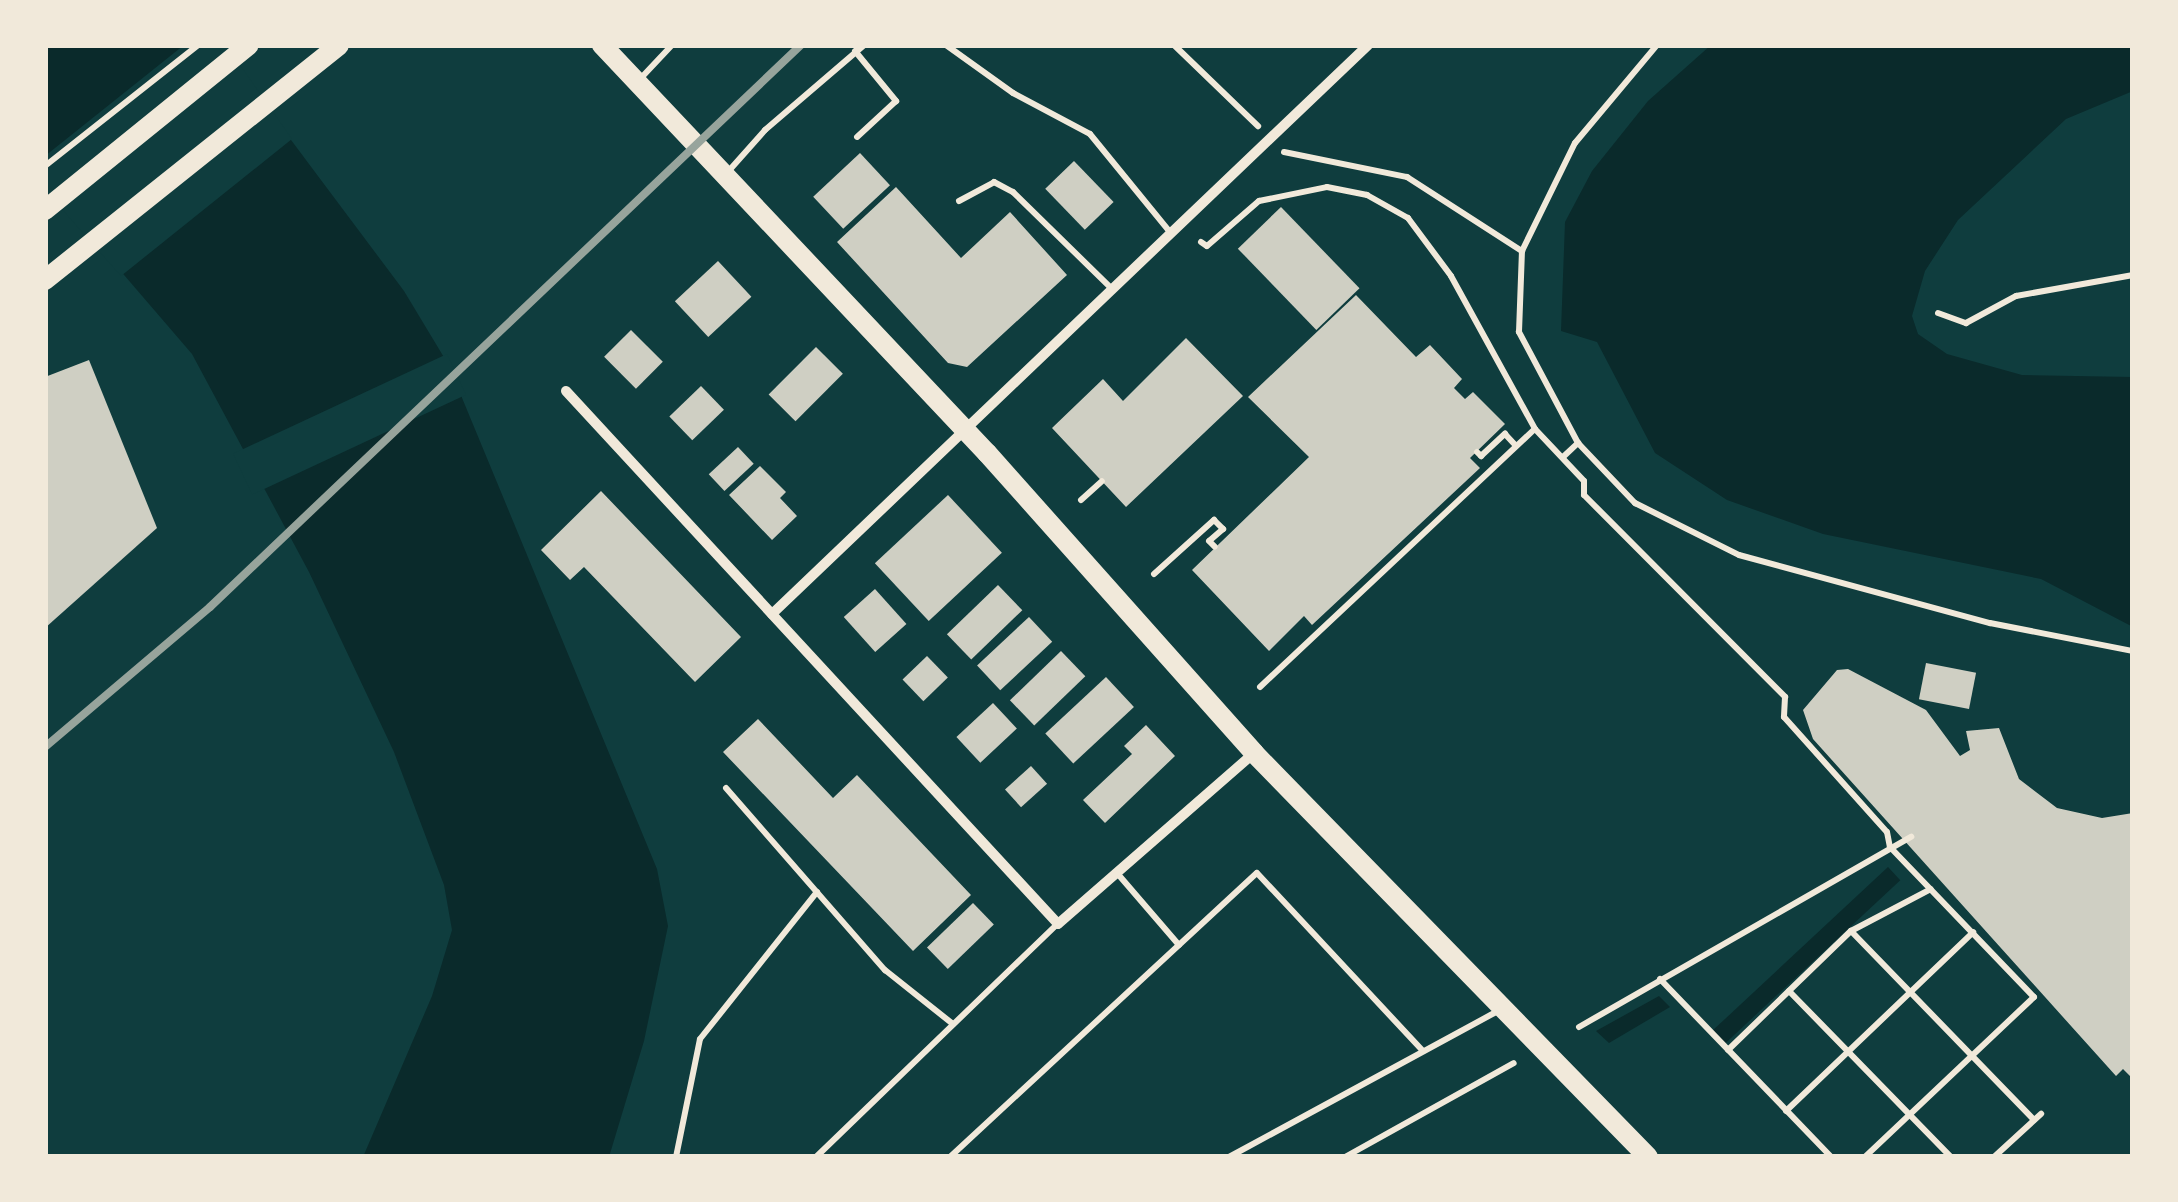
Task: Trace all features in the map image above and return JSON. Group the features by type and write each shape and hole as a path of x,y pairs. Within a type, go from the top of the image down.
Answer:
{"main road":[{"path":"45,280 339,45"},
{"path":"602,45 962,428 1254,752 1648,1157"},
{"path":"46,210 247,47"}],"street":[{"path":"772,614 962,428 1368,45"},
{"path":"566,391 1058,924 1254,752"}],"lane":[{"path":"637,83 672,45"},
{"path":"725,175 765,130 864,45"},
{"path":"946,45 1013,92 1090,134 1170,232"},
{"path":"855,51 896,101 858,137"},
{"path":"960,202 994,182 1013,192 1110,287"},
{"path":"726,788 885,970 954,1024"},
{"path":"1116,872 1179,945"},
{"path":"950,1157 1257,874 1423,1051"},
{"path":"676,1157 700,1039 816,892"},
{"path":"816,1157 1058,924"},
{"path":"1230,1157 1503,1008"}],"path":[{"path":"45,166 198,45"},
{"path":"1174,45 1288,156 1407,177 1522,251"},
{"path":"1657,45 1575,144 1522,251 1522,343 1578,443 1635,504 1740,555 1990,623 2133,651"},
{"path":"1201,242 1207,246 1258,201 1287,194 1327,187 1394,207 1451,276 1535,428 1563,457 1617,532 1628,534 1784,697 1784,716 1888,832 1890,847 2034,997 1865,1157"},
{"path":"1938,313 1966,322 2016,296 2133,275"},
{"path":"1260,687 1535,428"},
{"path":"1477,452 1481,456 1505,434 1516,446"},
{"path":"1563,457 1578,443"},
{"path":"1081,500 1102,481"},
{"path":"1154,574 1214,520 1222,530 1210,541 1215,547"},
{"path":"1579,1026 1911,837"},
{"path":"1728,1050 1852,931 1931,889"},
{"path":"1852,931 2034,1120"},
{"path":"1786,1111 1973,932"},
{"path":"1660,980 1831,1157"},
{"path":"1789,991 1951,1157"},
{"path":"1345,1157 1514,1063"},
{"path":"1994,1157 2041,1114"}],"water":[{"path":"45,45 220,45 404,291 448,364 657,869 668,926 644,1041 609,1157 363,1157 432,996 452,930 444,885 394,752 309,572 192,354 45,183"},
{"path":"1711,45 2133,45 2133,91 2066,119 1958,220 1925,271 1912,316 1918,334 1947,354 2022,375 2133,377 2133,627 2041,579 1823,534 1727,500 1655,453 1597,342 1561,331 1565,222 1592,171 1648,101"},
{"path":"1888,867 1900,880 1724,1045 1712,1031"},
{"path":"1659,996 1670,1007 1609,1043 1596,1031"}],"pier":[{"path":"184,45 226,45 292,139 121,276 45,190 45,156"},
{"path":"447,354 466,395 252,495 233,454"}],"building":[{"path":"860,153 890,185 843,229 813,197"},
{"path":"1074,161 1114,202 1085,230 1045,189"},
{"path":"896,187 961,258 1010,212 1067,275 967,367 948,363 837,242"},
{"path":"1281,207 1359,288 1316,330 1238,249"},
{"path":"718,261 751,297 708,337 675,301"},
{"path":"1356,295 1416,357 1430,345 1462,379 1454,388 1465,399 1473,392 1505,424 1470,458 1480,468 1312,625 1304,616 1269,651 1192,570 1309,457 1248,397"},
{"path":"631,330 663,362 636,389 604,357"},
{"path":"1186,338 1243,396 1126,507 1052,428 1103,379 1123,401"},
{"path":"816,347 843,374 795,421 769,394"},
{"path":"89,360 157,528 45,628 45,377"},
{"path":"701,386 724,410 692,440 669,417"},
{"path":"738,447 754,464 724,491 709,474"},
{"path":"760,466 786,492 780,498 797,516 772,540 729,495"},
{"path":"601,491 741,637 695,682 584,567 570,580 541,550"},
{"path":"948,495 1002,553 929,621 875,563"},
{"path":"998,585 1022,610 971,659 947,634"},
{"path":"875,589 906,624 875,652 844,617"},
{"path":"1029,617 1052,642 1000,690 977,665"},
{"path":"1061,651 1085,676 1034,725 1010,700"},
{"path":"927,656 948,678 923,701 903,680"},
{"path":"1926,663 1976,673 1969,709 1919,699"},
{"path":"1848,669 1926,710 1960,756 1970,750 1966,731 1999,728 2019,779 2057,808 2102,818 2133,813 2133,1079 2123,1069 2116,1076 1813,739 1803,710 1837,670"},
{"path":"1106,677 1134,707 1073,764 1045,734"},
{"path":"993,703 1017,729 980,763 956,737"},
{"path":"758,719 833,798 857,775 971,895 913,951 723,752"},
{"path":"1146,725 1175,756 1105,823 1083,800 1132,754 1124,746"},
{"path":"1031,766 1047,784 1021,807 1005,789"},
{"path":"973,903 994,925 948,969 927,947"}],"railway":[{"path":"45,747 210,607 801,45"}]}
